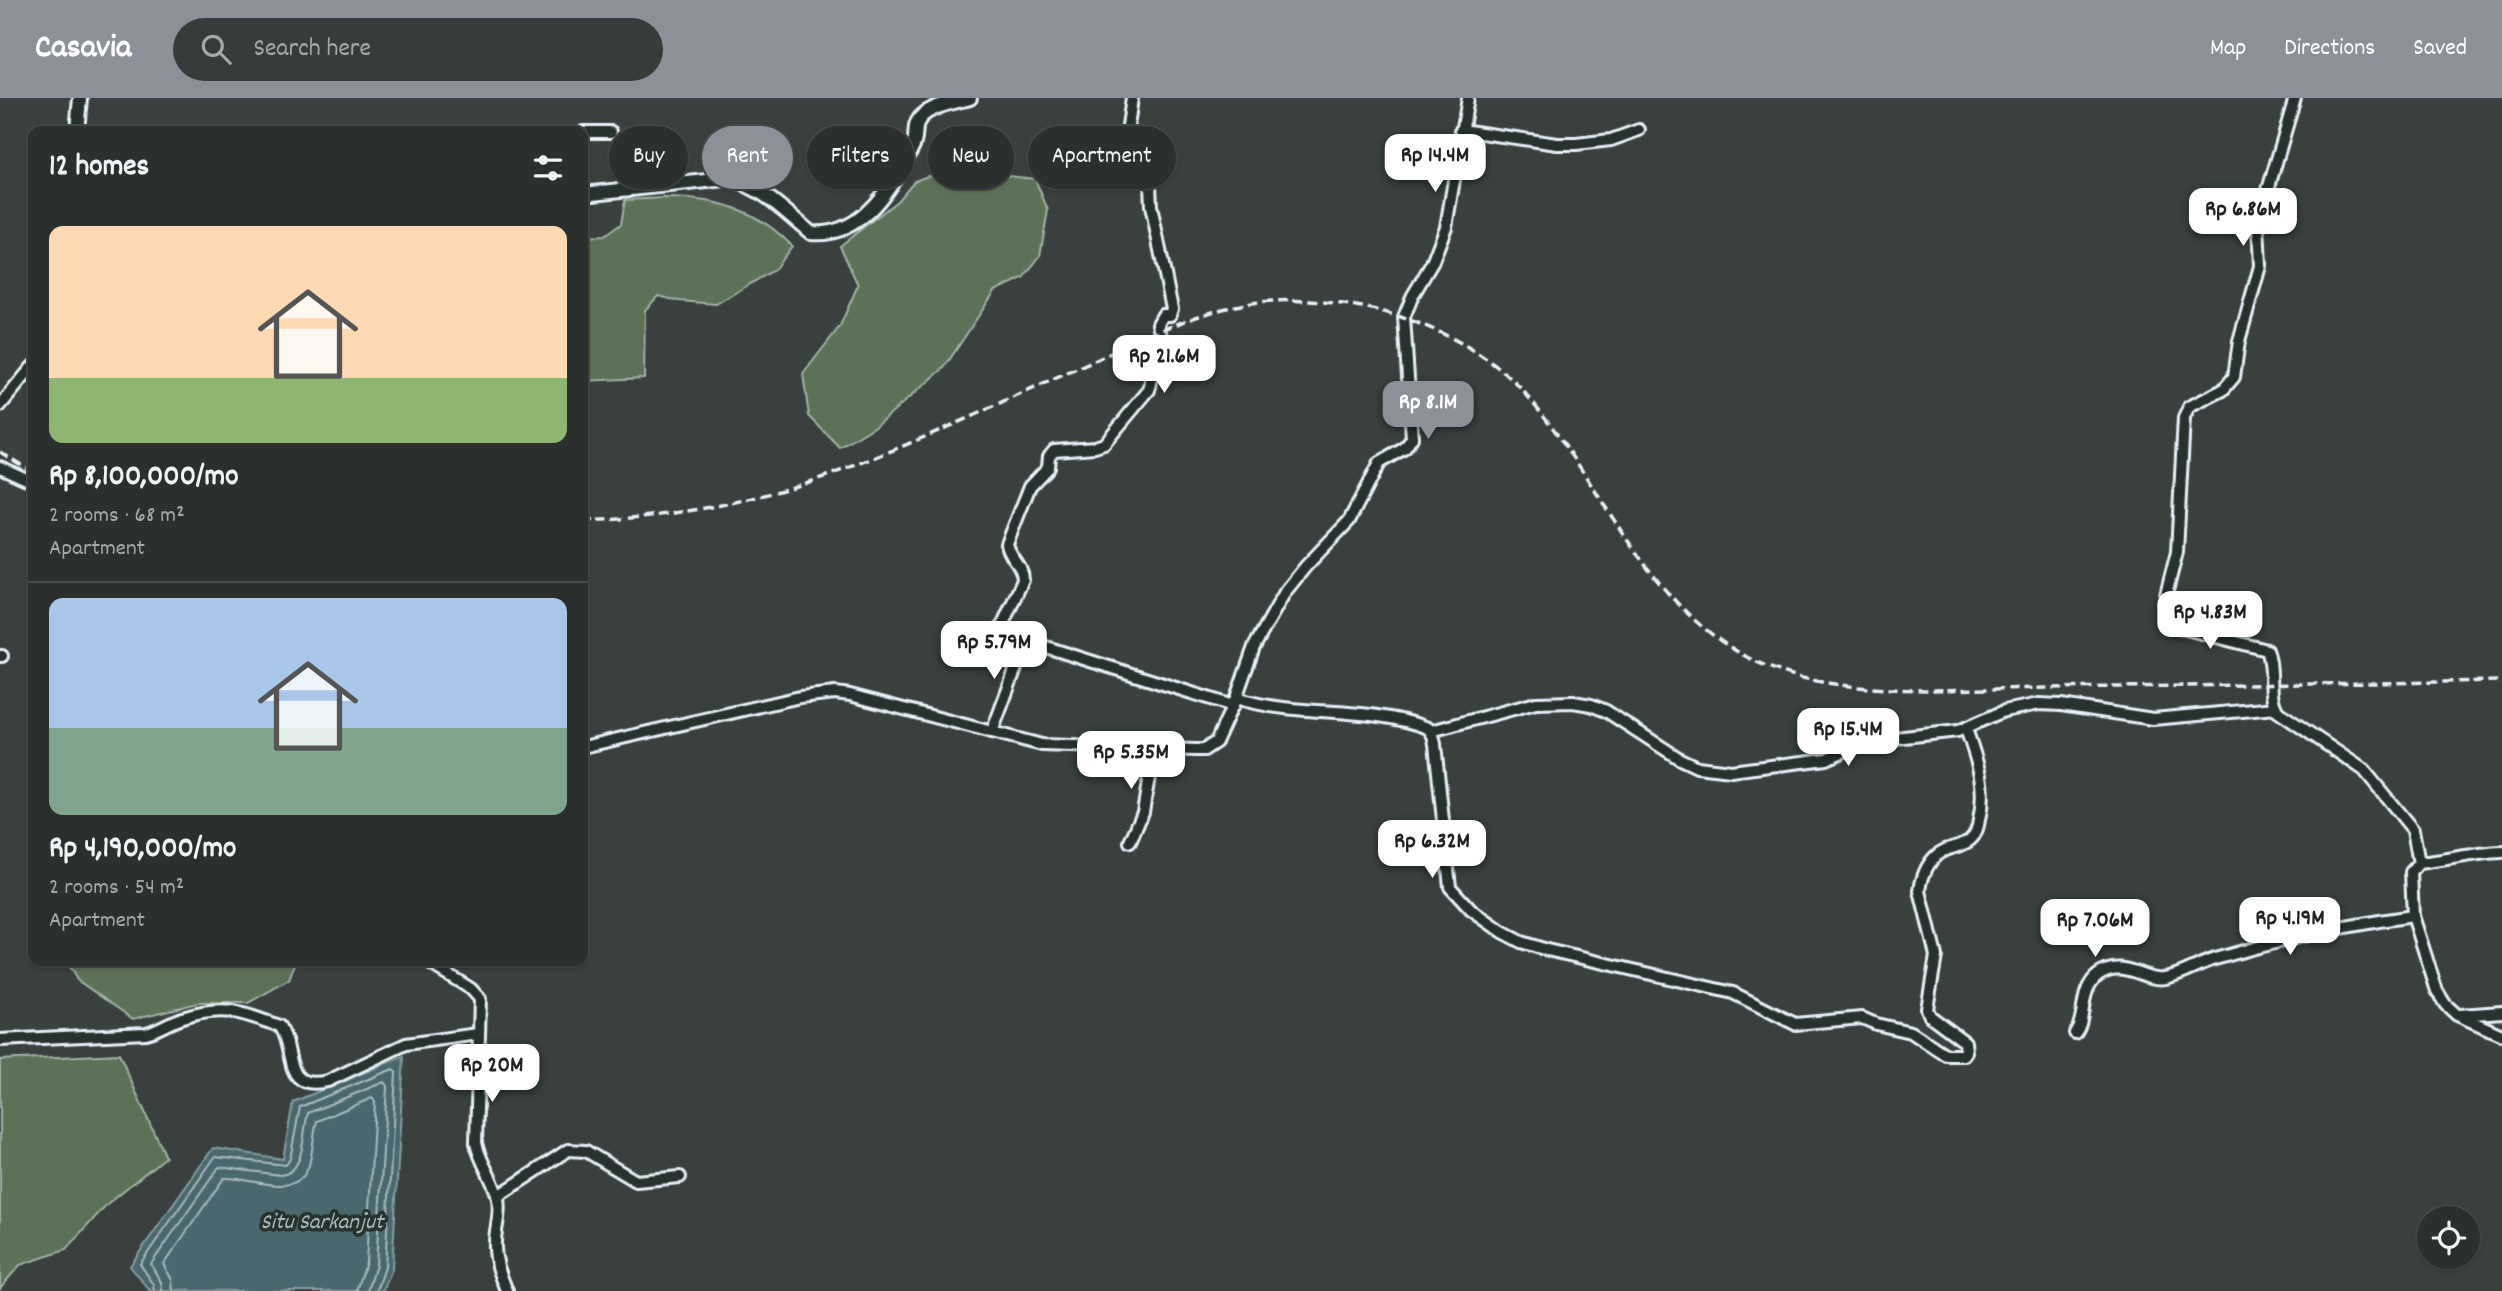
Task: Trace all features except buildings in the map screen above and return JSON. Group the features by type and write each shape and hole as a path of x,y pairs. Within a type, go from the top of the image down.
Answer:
{"street":[{"path":"77,126 80,98"},
{"path":"588,193 726,179 739,181 769,197 811,233 834,232 853,223 875,205 894,179 914,143 915,127 922,115 970,98"},
{"path":"1132,98 1128,125 1149,164 1151,206 1172,309 1170,315 1163,316 1158,324 1161,337 1152,341 1148,347 1152,380 1149,390 1104,444 1054,450 1048,467 1030,486 1007,544 1009,552 1021,568 1023,580 1000,626 1003,632 1235,702 1385,718 1420,725 1431,731 1536,703 1573,702 1591,705 1606,711 1680,759 1697,766 1731,771 1826,759 1868,741 1966,729 2004,711 2039,705 2061,705 2152,719 2276,708 2364,770 2413,830 2419,863"},
{"path":"588,746 800,697 835,693 1042,745 1204,750 1216,743 1235,702 1254,647 1285,592 1349,521 1379,463 1405,448 1412,438 1405,317 1413,295 1432,263 1446,227 1468,98"},
{"path":"2276,708 2267,650 2170,624 2165,617 2165,605 2177,552 2183,418 2189,407 2223,390 2234,377 2239,341 2260,266 2258,224 2295,98"},
{"path":"1461,130 1576,145 1611,140 1639,130"},
{"path":"588,132 609,132"},
{"path":"0,407 28,372"},
{"path":"0,467 28,480"},
{"path":"992,732 1026,641"},
{"path":"1431,731 1435,744 1450,887 1471,910 1495,928 1521,942 1548,950 1733,993 1795,1024 1862,1018 1911,1032 1946,1055 1953,1056 1964,1055 1965,1042 1930,1016 1927,1009 1936,956 1920,891 1932,860 1942,851 1972,839 1977,829 1983,785 1981,771 1966,729"},
{"path":"1130,842 1143,812 1154,748"},
{"path":"2502,852 2482,852 2449,860 2419,863 2411,873 2413,916 2437,991 2457,1015 2502,1035"},
{"path":"2075,1033 2081,1005 2088,989 2097,976 2110,969 2128,969 2162,979 2223,957 2356,924 2413,916"},
{"path":"434,966 476,993 480,999 475,1143 478,1156 498,1196 495,1246 500,1274 507,1291"},
{"path":"0,1041 146,1033 166,1027 180,1018 231,1011 279,1026 285,1036 289,1062 295,1073 301,1079 318,1083 328,1081 406,1044 478,1034"},
{"path":"2457,1015 2502,1012"},
{"path":"498,1196 568,1150 586,1151 636,1181 680,1177"}],"green space":[{"path":"928,176 928,189 1014,189 1014,177 1028,178 1028,189 1039,189 1048,210 1040,256 1023,278 995,291 944,368 877,425 840,448 809,416 803,374 840,326 858,285 840,246 897,201 907,189 914,189 914,181"},
{"path":"664,198 717,203 764,222 792,246 774,270 716,304 658,296 645,310 644,378 588,381 588,237 604,236 621,224 625,200"},
{"path":"69,966 294,966 289,980 248,1003 197,1003 133,1019 77,980"},
{"path":"119,1054 165,1157 107,1204 66,1250 20,1265 0,1288 0,1060"}],"water":[{"name":"Situ Sarkanjut","path":"404,1056 392,1269 383,1291 150,1291 130,1266 213,1148 283,1159 293,1102"}],"railway":[{"path":"588,521 709,507 802,484 895,449 1192,318 1231,307 1263,302 1330,303 1384,312 1428,327 1471,349 1508,376 1551,425 1649,570 1677,603 1708,632 1745,656 1788,674 1856,687 1925,690 2502,681"},
{"path":"0,452 28,469"}]}
